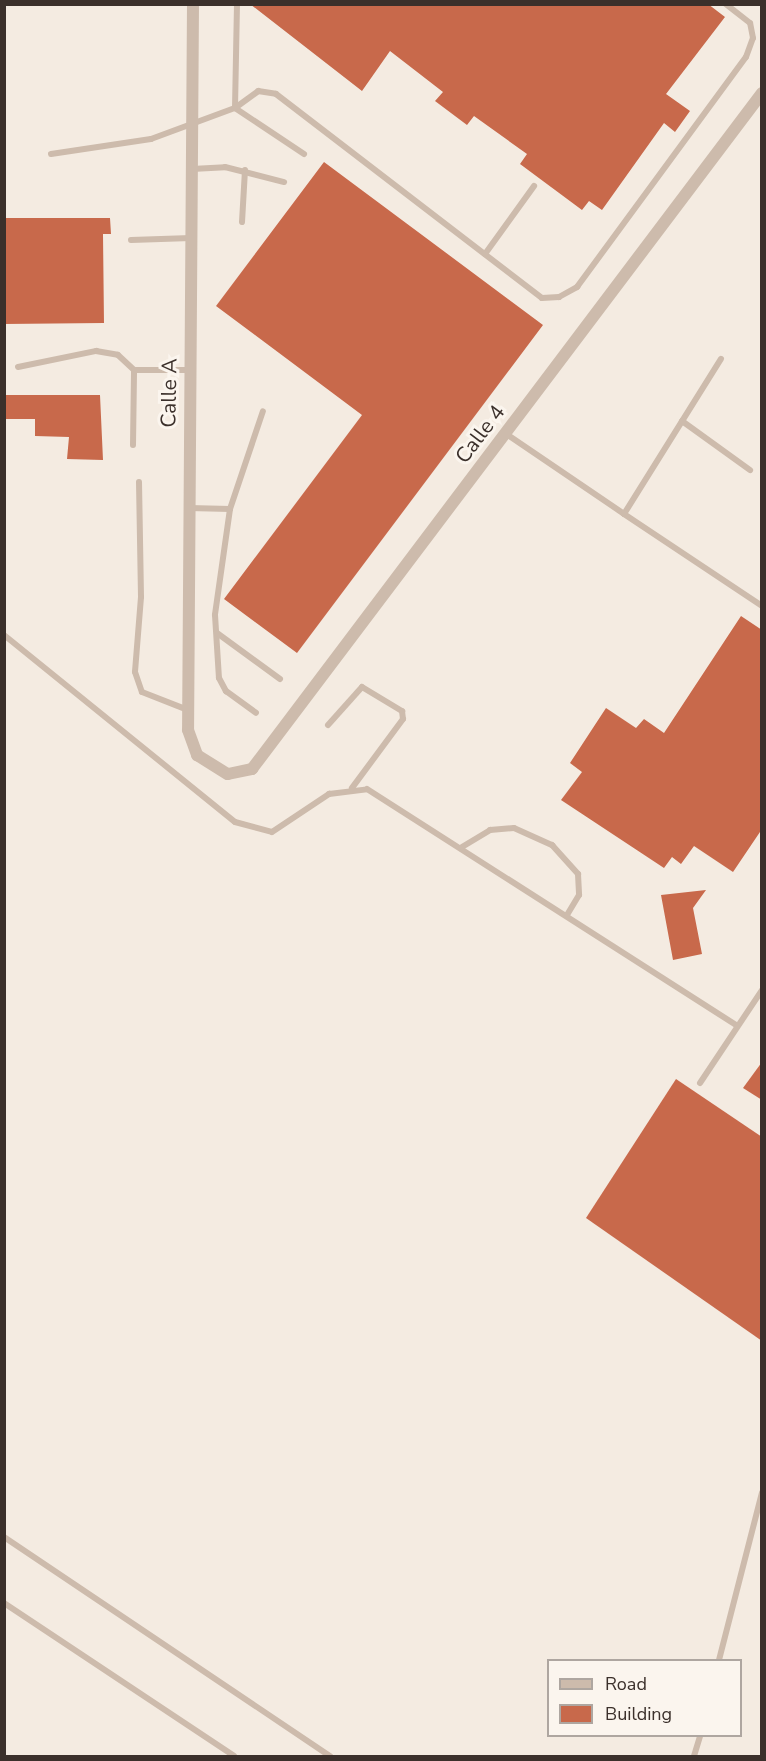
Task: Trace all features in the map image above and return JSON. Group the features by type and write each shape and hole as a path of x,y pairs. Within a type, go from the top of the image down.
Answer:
{"street":[{"name":"Calle A","path":"193,4 187,508 188,710 191,744 217,771"},
{"name":"Calle 4","path":"217,771 241,774 252,769 762,93"}],"lane":[{"path":"235,108 237,4"},
{"path":"51,154 151,140 193,126 235,108 258,91 290,102 542,298 577,287 746,57 753,38 750,23 726,4"},
{"path":"235,108 304,154"},
{"path":"192,169 245,170 284,182"},
{"path":"242,222 245,170"},
{"path":"485,254 534,186"},
{"path":"131,240 191,238"},
{"path":"18,367 96,351 118,355 134,370 189,370"},
{"path":"624,514 721,359"},
{"path":"133,445 134,370"},
{"path":"256,713 225,691 219,678 217,633 220,551 230,509 262,411"},
{"path":"682,422 750,470"},
{"path":"505,433 762,606"},
{"path":"139,482 141,597 135,672 142,692 188,710"},
{"path":"187,508 230,509"},
{"path":"217,633 280,679"},
{"path":"4,635 235,822 272,832 328,794 352,788 390,800 737,1026"},
{"path":"328,725 362,687 402,711 403,719 352,788"},
{"path":"462,847 490,830 514,828 552,845 578,874 579,895 567,915"},
{"path":"700,1083 762,990"},
{"path":"719,1659 762,1492"},
{"path":"4,1537 330,1756"},
{"path":"4,1603 234,1756"},
{"path":"694,1756 700,1737"}],"building":[{"path":"250,4 708,4 725,17 666,94 690,111 675,132 664,123 602,210 589,201 582,210 520,164 527,154 474,116 467,125 435,101 443,92 390,51 362,91"},
{"path":"324,162 543,325 297,653 224,599 362,415 216,306"},
{"path":"4,218 110,218 111,234 103,234 104,323 4,324"},
{"path":"4,395 100,395 103,460 67,459 69,437 35,436 35,419 4,419"},
{"path":"741,616 762,630 762,829 733,872 694,846 681,864 672,857 664,868 561,800 582,772 570,763 606,708 636,728 644,719 664,733"},
{"path":"706,890 693,908 702,954 673,960 661,895"},
{"path":"762,1062 762,1100 743,1088"},
{"path":"676,1079 762,1137 762,1341 586,1218"}]}
